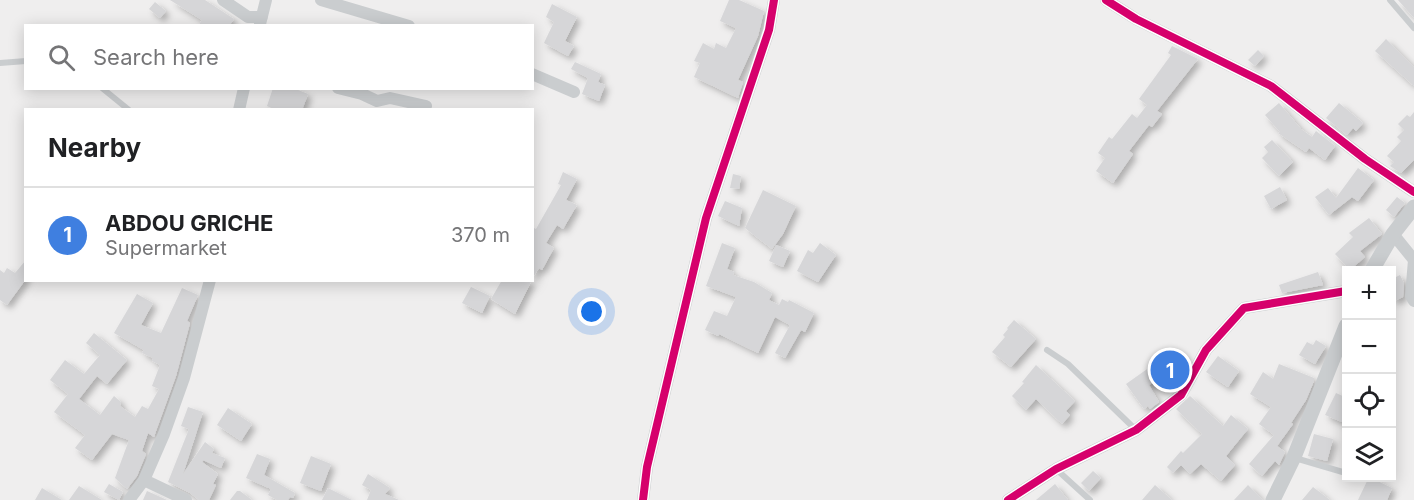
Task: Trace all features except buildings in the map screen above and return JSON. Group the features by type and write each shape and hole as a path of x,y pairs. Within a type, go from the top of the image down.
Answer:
{"street":[{"path":"223,0 248,17 261,21 266,0"},
{"path":"321,0 402,24"},
{"path":"643,500 647,467 706,218 769,30 774,0"},
{"path":"1106,0 1136,19 1271,86 1365,159 1414,192"},
{"path":"534,75 574,92"},
{"path":"239,108 244,90"},
{"path":"346,90 377,101 390,98 426,106"},
{"path":"1374,266 1393,234 1414,207"},
{"path":"1393,234 1414,260 1411,296 1414,301"},
{"path":"129,500 144,480 164,434 184,378 209,282"},
{"path":"1008,500 1056,469 1136,430 1181,395 1206,350 1244,308 1342,292"},
{"path":"1274,500 1342,338"},
{"path":"144,480 186,500"}],"lane":[{"path":"1390,0 1414,28"},
{"path":"0,63 24,61"},
{"path":"104,90 127,108"},
{"path":"1047,350 1068,364 1136,430"},
{"path":"1294,457 1342,471"},
{"path":"1056,469 1090,500"}],"cycle path":[{"path":"643,500 647,467 706,218 769,30 774,0"},
{"path":"1106,0 1136,19 1271,86 1365,159 1414,192"},
{"path":"1008,500 1056,469 1136,430 1181,395 1206,350 1244,308 1342,292"}],"place":[{"name":"ABDOU GRICHE","path":"1170,370"}]}
